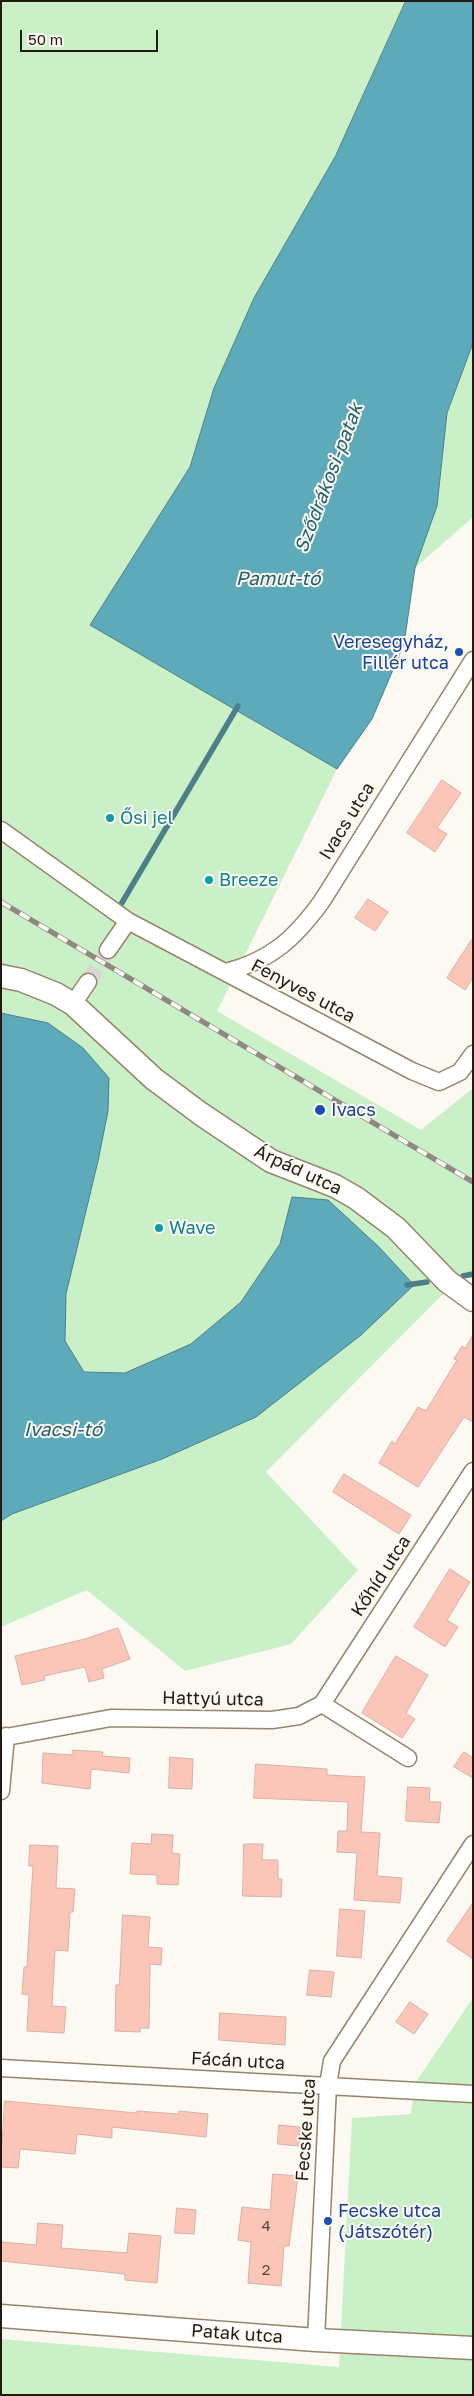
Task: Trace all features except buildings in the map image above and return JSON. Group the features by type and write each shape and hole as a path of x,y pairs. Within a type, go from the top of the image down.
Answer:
{"street":[{"name":"Ivacs utca","path":"226,972 249,966 268,956 303,926 322,901 473,660"},
{"name":"Fenyves utca","path":"1,830 128,921 412,1072 440,1082 460,1072 473,1054"},
{"path":"108,950 128,921"},
{"name":"Árpád utca","path":"1,976 21,980 47,990 73,1004 154,1079 201,1114 270,1161 335,1186 373,1209 414,1245 447,1281 473,1300"},
{"path":"73,1004 88,982"},
{"name":"Kőhíd utca","path":"322,1704 473,1471"},
{"path":"322,1704 408,1758"},
{"name":"Hattyú utca","path":"4,1737 111,1718 272,1720 299,1716 322,1704"},
{"path":"1,1791 4,1737"},
{"name":"Fecske utca","path":"316,2340 328,2085 332,2061 473,1844"},
{"name":"Fácán utca","path":"1,2068 473,2094"},
{"name":"Patak utca","path":"1,2316 316,2340 473,2348"}],"green space":[{"path":"1,1 406,1 335,157 254,298 214,388 190,467 90,625 337,769 217,1011 421,1130 473,1088 473,1280 463,1274 266,1472 358,1570 291,1644 185,1671 87,1590 1,1627 1,1521 12,1514 162,1459 256,1417 293,1197 280,1244 241,1302 191,1345 125,1373 84,1372 65,1341 66,1294 98,1161 48,1023 1,1013"},
{"path":"473,343 473,517 415,568 437,506 447,413"},
{"path":"473,1998 473,2395 1,2395 1,2339 339,2367 352,2118 411,2114 415,2083"}],"water":[{"name":"Pamut-tó","path":"406,1 473,1 473,343 447,413 437,506 415,568 404,644 372,719 337,769 90,625 190,467 214,388 254,298 335,157"},
{"name":"Ivacsi-tó","path":"1,1013 48,1023 83,1048 109,1078 108,1111 66,1294 65,1341 84,1372 125,1373 191,1344 241,1302 280,1244 292,1197 328,1200 379,1247 414,1285 361,1335 256,1417 162,1459 12,1514 1,1521"}],"waterway":[{"name":"Sződrákosi-patak","path":"120,906 238,706"},
{"path":"463,1276 473,1274"},
{"path":"407,1285 427,1282"}],"tunnel":[{"path":"88,982 108,950"}],"railway":[{"path":"1,902 473,1182"}],"place":[{"name":"Veresegyház, Fillér utca","path":"459,652"},
{"name":"Ősi jel","path":"110,818"},
{"name":"Breeze","path":"209,880"},
{"name":"Ivacs","path":"320,1110"},
{"name":"Wave","path":"159,1228"},
{"name":"Fecske utca (Játszótér)","path":"328,2221"}]}
